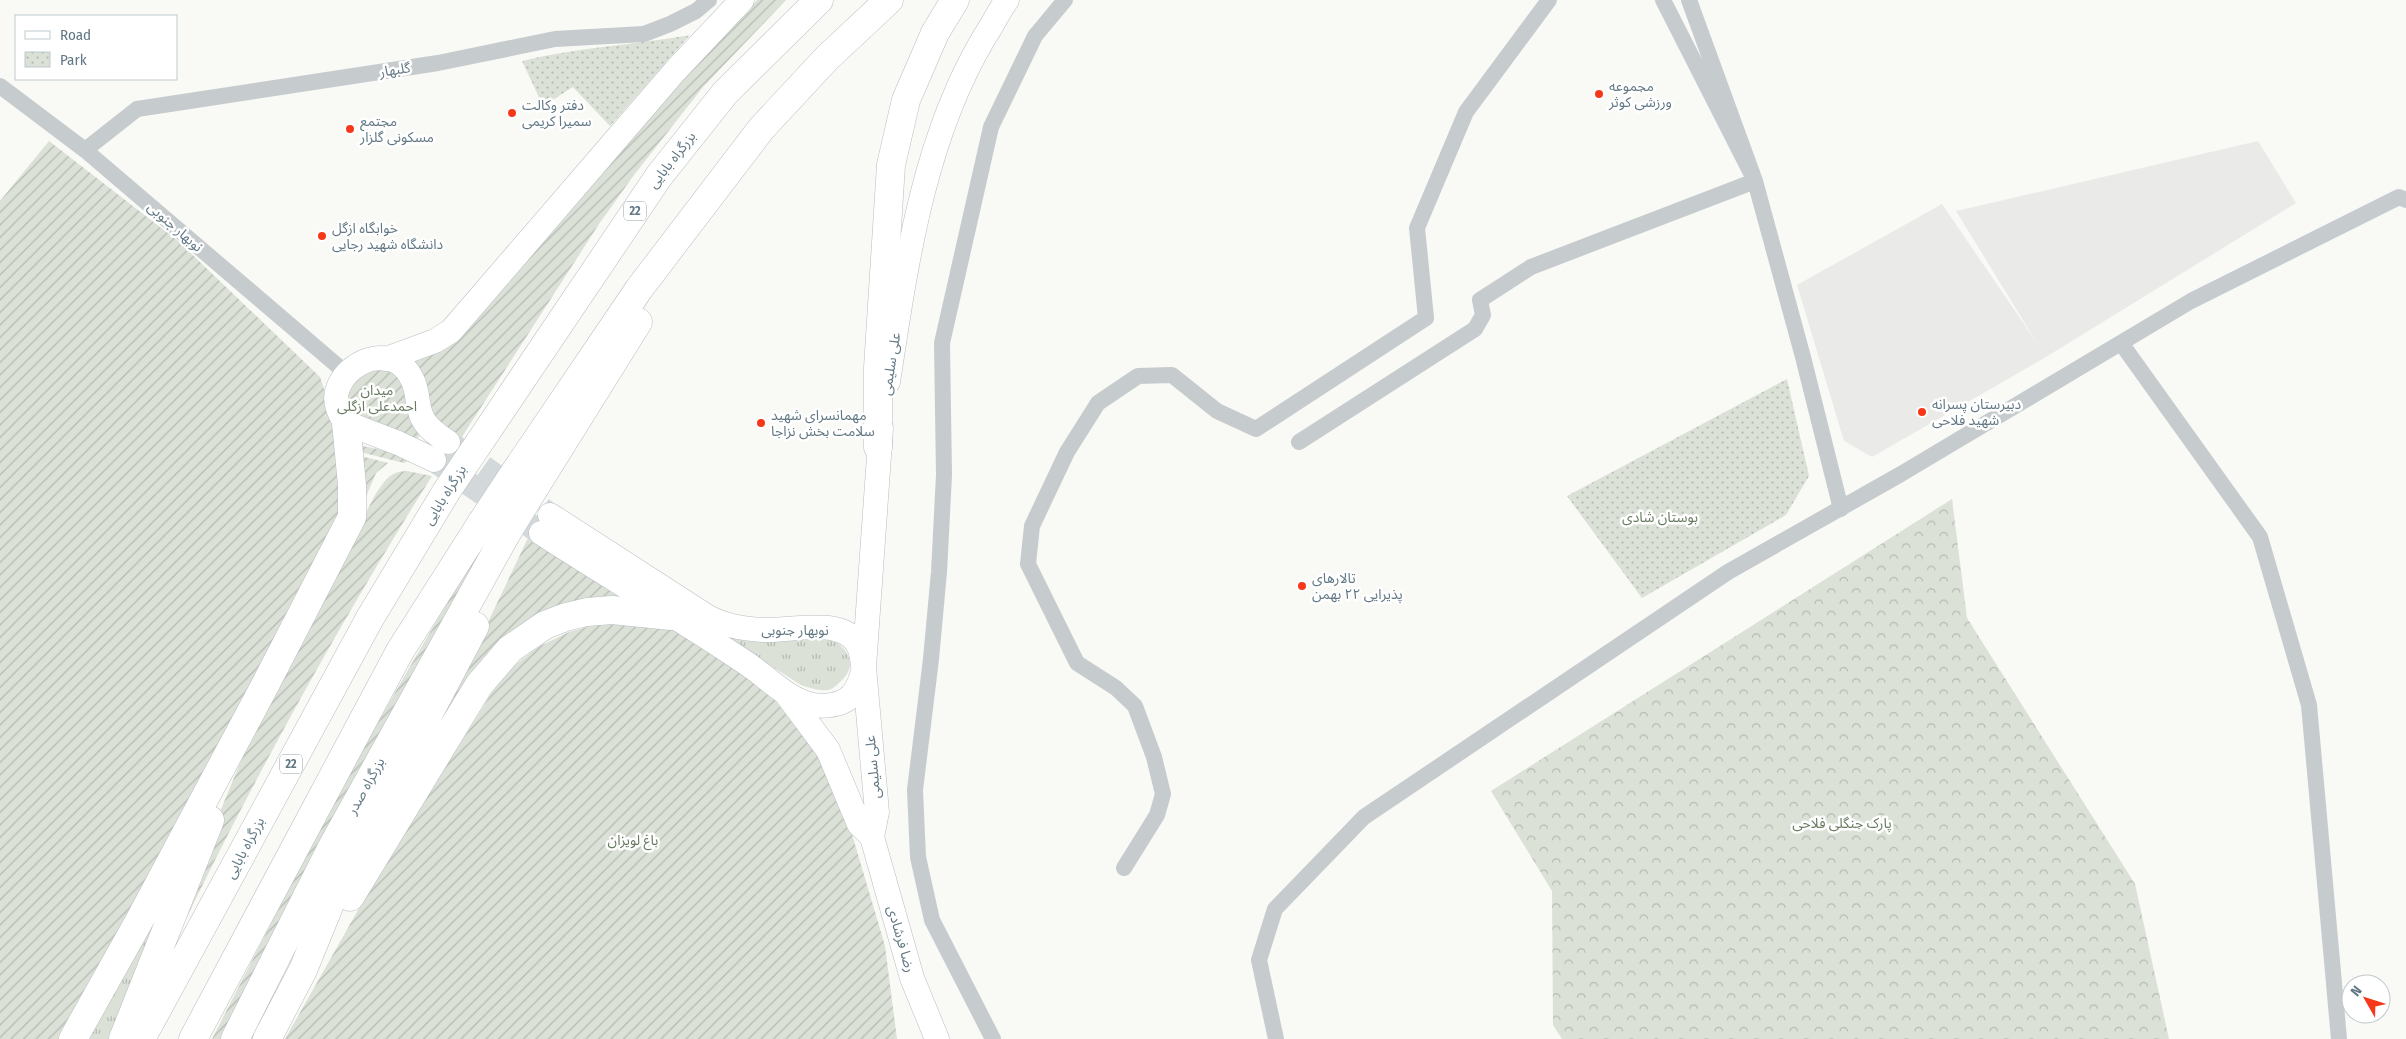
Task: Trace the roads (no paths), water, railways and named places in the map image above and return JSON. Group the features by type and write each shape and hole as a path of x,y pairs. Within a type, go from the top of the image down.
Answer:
{"highway":[{"name":"بزرگراه بابایی","path":"141,1039 370,618 446,492 659,176 725,93 819,0"},
{"path":"303,970 336,889 530,512 640,288 761,129 827,58 890,0"},
{"path":"878,447 878,368 891,165 906,100 935,33 955,0"},
{"path":"193,1039 400,652 482,522 530,512 707,198"},
{"path":"73,1039 138,924 352,517 352,485 346,424"},
{"name":"بزرگراه صدر","path":"235,1039 332,847 530,512"},
{"path":"267,1039 303,970 479,685 510,649 545,625 566,616 612,610 671,616"},
{"path":"123,1039 262,691"}],"main road":[{"path":"386,359 435,341 451,331 675,71 742,0"},
{"name":"علی سلیمی","path":"872,837 877,812 864,667 878,447 900,303 920,204 937,144 968,65 1008,0"},
{"path":"369,359 386,359 393,361 413,379 422,419 441,451 398,443 346,424 336,399 337,390 346,373 369,359"},
{"path":"530,512 671,616 747,663 785,692 808,704 829,706 847,700 860,686 864,667"},
{"name":"نوبهار جنوبی","path":"530,512 721,624 766,630 805,627 827,628 844,632 859,646 864,667"},
{"path":"785,692 828,750 859,824 872,837"},
{"name":"رضا فرشادی","path":"872,837 912,978 937,1039"}],"street":[{"name":"گلبهار","path":"85,150 137,109 438,63 555,39 644,34 696,11 709,0"},
{"path":"993,1039 932,920 918,857 915,790 931,659 939,572 944,475 942,344 991,127 1035,36 1065,0"},
{"path":"1124,868 1157,815 1163,794 1154,757 1135,706 1116,688 1077,663 1028,564 1032,526 1067,452 1098,403 1138,376 1172,375 1217,411 1256,429 1426,318 1417,228 1466,112 1549,0"},
{"path":"1663,0 1755,181"},
{"path":"1689,0 1755,181 1803,357 1840,509"},
{"name":"نوبهار جنوبی","path":"0,86 85,150 346,373"},
{"path":"1299,442 1475,329 1483,315 1480,300 1531,267 1755,181"},
{"path":"1276,1039 1259,960 1276,909 1364,817 1728,572 1840,509 2208,292 2399,197 2406,200"},
{"path":"2121,343 2260,537 2309,705 2339,1039"}],"tunnel":[{"path":"454,446 550,515"},
{"path":"434,460 541,533"}],"place":[{"name":"مجموعه ورزشی کوثر","path":"1599,94"},
{"name":"دفتر وکالت سمیرا کریمی","path":"512,113"},
{"name":"مجتمع مسکونی گلزار","path":"350,129"},
{"name":"خوابگاه ازگل دانشگاه شهید رجایی","path":"322,236"},
{"name":"دبیرستان پسرانه شهید فلاحی","path":"1922,412"},
{"name":"مهمانسرای شهید سلامت بخش نزاجا","path":"761,423"},
{"name":"تالارهای پذیرایی ۲۲ بهمن","path":"1302,586"}],"park label":[{"name":"میدان احمدعلی ازگلی","path":"377,398"},
{"name":"بوستان شادی","path":"1660,517"},
{"name":"پارک جنگلی فلاحی","path":"1842,823"},
{"name":"باغ لویزان","path":"633,840"}]}
